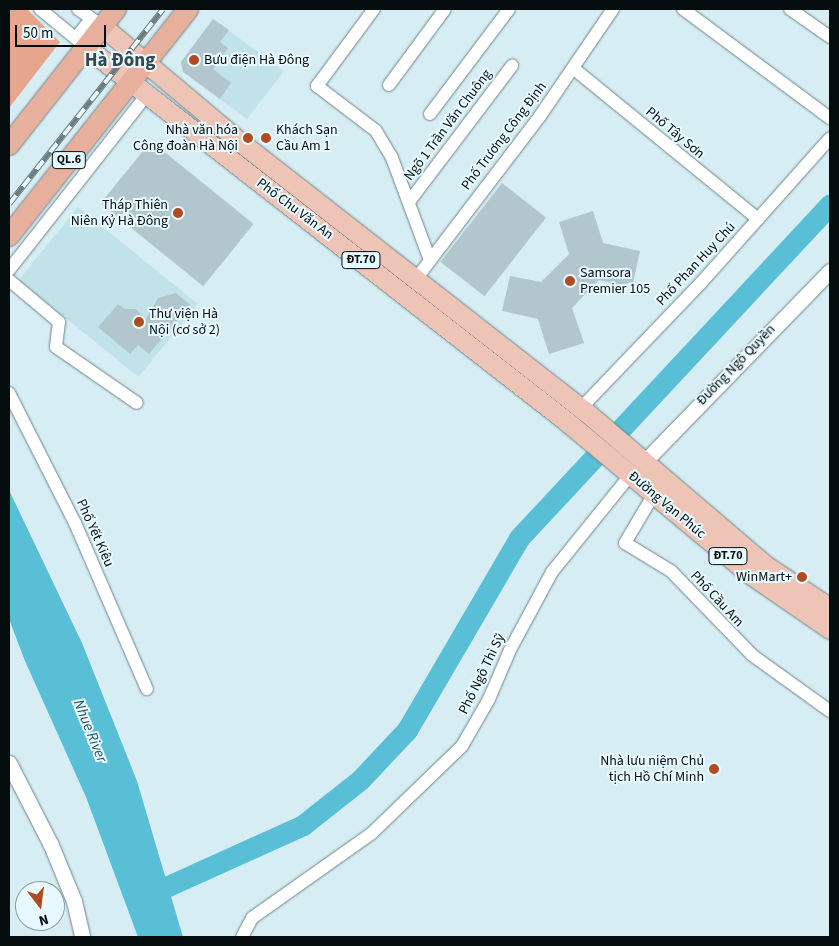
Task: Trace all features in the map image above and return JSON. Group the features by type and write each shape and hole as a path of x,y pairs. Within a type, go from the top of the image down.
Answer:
{"highway":[{"path":"9,145 96,22 116,9"},
{"name":"QL.6","path":"9,236 188,9"}],"main road":[{"name":"Phố Chu Văn An","path":"96,22 144,65 583,410"},
{"name":"Phố Chu Văn An","path":"81,42 129,84 333,238 570,425"},
{"path":"146,96 161,78"},
{"path":"333,238 345,223"},
{"path":"506,376 519,372 520,359"},
{"path":"570,425 566,409 583,410"},
{"name":"ĐT.70","path":"583,410 641,458"},
{"name":"ĐT.70","path":"570,425 628,472"},
{"name":"Đường Vạn Phúc","path":"641,458 792,606 830,629"},
{"name":"Đường Vạn Phúc","path":"628,472 654,494 726,543 765,565 830,608"}],"street":[{"path":"40,9 81,42"},
{"path":"78,9 96,22"},
{"path":"374,9 318,86 376,131 392,158 430,260"},
{"path":"389,85 445,9"},
{"path":"430,114 509,9"},
{"name":"Phố Trương Công Định","path":"416,279 573,68 613,9"},
{"path":"683,9 830,118"},
{"path":"790,9 830,37"},
{"name":"Ngõ 1 Trần Văn Chuông","path":"408,202 512,66"},
{"name":"Phố Tây Sơn","path":"573,68 758,219"},
{"path":"9,270 146,96"},
{"name":"Phố Phan Huy Chú","path":"583,410 830,138"},
{"name":"Đường Ngô Quyền","path":"641,458 830,271"},
{"path":"9,280 59,322 56,347 137,403"},
{"name":"Phố Yết Kiêu","path":"9,393 75,523 147,689"},
{"name":"Phố Ngô Thì Sỹ","path":"242,937 252,918 372,833 462,746 489,700 510,650 552,572 628,472"},
{"name":"Phố Cầu Am","path":"654,494 625,542 671,571 746,649 830,711"},
{"path":"9,763 51,845 74,901 82,937"}],"shaded area":[{"path":"9,9 27,9 60,42 9,108"},
{"path":"213,19 284,71 247,119 183,72 181,62"},
{"path":"78,207 198,304 139,377 19,280"}],"water":[{"name":"Nhue River","path":"9,490 82,643 137,781 183,937 138,937 86,797 25,661 9,619"}],"building":[{"name":"Bưu điện Hà Đông","path":"213,19 229,30 220,42 228,48 213,69 231,83 220,99 183,72 181,62"},
{"name":"Tháp Thiên Niên Kỷ Hà Đông","path":"151,141 254,224 203,286 101,203"},
{"path":"502,183 546,217 485,296 440,262"},
{"name":"Samsora Premier 105","path":"593,211 603,243 640,251 632,288 599,280 572,308 584,343 549,354 538,319 502,311 510,276 541,282 569,254 559,222"},
{"name":"Thư viện Hà Nội (cơ sở 2)","path":"176,293 190,305 149,354 138,345 130,354 98,327 118,304 125,309 136,309 146,319 158,298"}],"waterway":[{"path":"146,896 303,825 360,780 407,730 519,538 830,205"}],"railway":[{"path":"9,204 163,9"}],"place":[{"name":"Bưu điện Hà Đông","path":"194,60"},
{"name":"Nhà văn hóa Công đoàn Hà Nội","path":"248,138"},
{"name":"Khách Sạn Cầu Am 1","path":"266,138"},
{"name":"Tháp Thiên Niên Kỷ Hà Đông","path":"178,213"},
{"name":"Samsora Premier 105","path":"570,281"},
{"name":"Thư viện Hà Nội (cơ sở 2)","path":"139,322"},
{"name":"WinMart+","path":"802,577"},
{"name":"Nhà lưu niệm Chủ tịch Hồ Chí Minh","path":"714,769"}],"district":[{"name":"Hà Đông","path":"120,61"}]}
